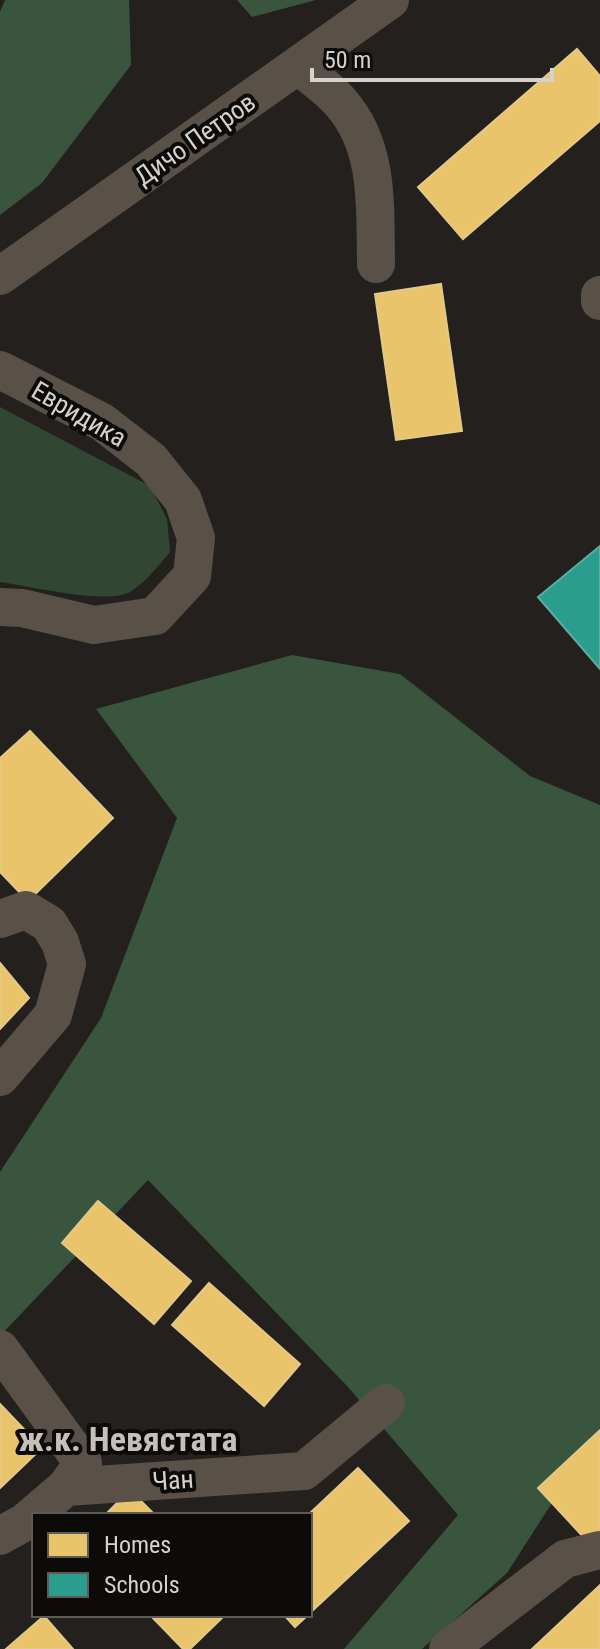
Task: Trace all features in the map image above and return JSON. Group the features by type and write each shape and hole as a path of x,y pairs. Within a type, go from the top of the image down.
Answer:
{"street":[{"name":"Дичо Петров","path":"0,276 390,0"},
{"path":"299,66 341,103 365,138 374,189 376,264"},
{"path":"600,295 600,301"},
{"name":"Евридика","path":"0,370 102,422 151,460 183,500 196,538 192,576 155,616 94,625 22,608 0,607"},
{"path":"0,919 26,910 49,924 60,942 67,964 53,1015 0,1077"},
{"path":"0,1349 83,1463 66,1487 36,1513"},
{"name":"Чан","path":"66,1487 304,1471 386,1403"},
{"path":"0,1536 32,1516"},
{"path":"448,1649 565,1559 600,1550"}],"green space":[{"path":"5,0 129,0 131,65 42,183 0,215 0,12"},
{"path":"237,0 316,0 252,17"},
{"path":"0,407 150,486 167,519 170,552 136,588 119,595 86,596 0,582"},
{"path":"292,655 400,674 530,776 600,805 600,1428 507,1573 422,1649 344,1649 458,1515 348,1387 148,1180 0,1336 0,1172 101,1018 177,818 96,709"}],"building: Homes":[{"path":"577,49 600,76 600,121 463,239 418,187"},
{"path":"441,284 462,431 396,440 375,294"},
{"path":"30,731 113,818 28,901 0,872 0,758"},
{"path":"0,963 29,998 0,1029"},
{"path":"98,1201 191,1281 154,1324 62,1243"},
{"path":"209,1283 300,1364 264,1406 172,1325"},
{"path":"0,1404 42,1448 0,1488"},
{"path":"600,1430 600,1531 588,1542 538,1488"},
{"path":"358,1468 409,1521 312,1611 310,1513"},
{"path":"130,1490 153,1513 107,1513"},
{"path":"600,1585 600,1649 532,1649"},
{"path":"45,1617 73,1649 6,1649"},
{"path":"152,1617 223,1617 190,1649 183,1649"},
{"path":"286,1617 306,1617 295,1627"}],"building: Schools":[{"path":"600,546 600,669 538,597"}],"district":[{"name":"ж.к. Невястата","path":"128,1439"}]}
